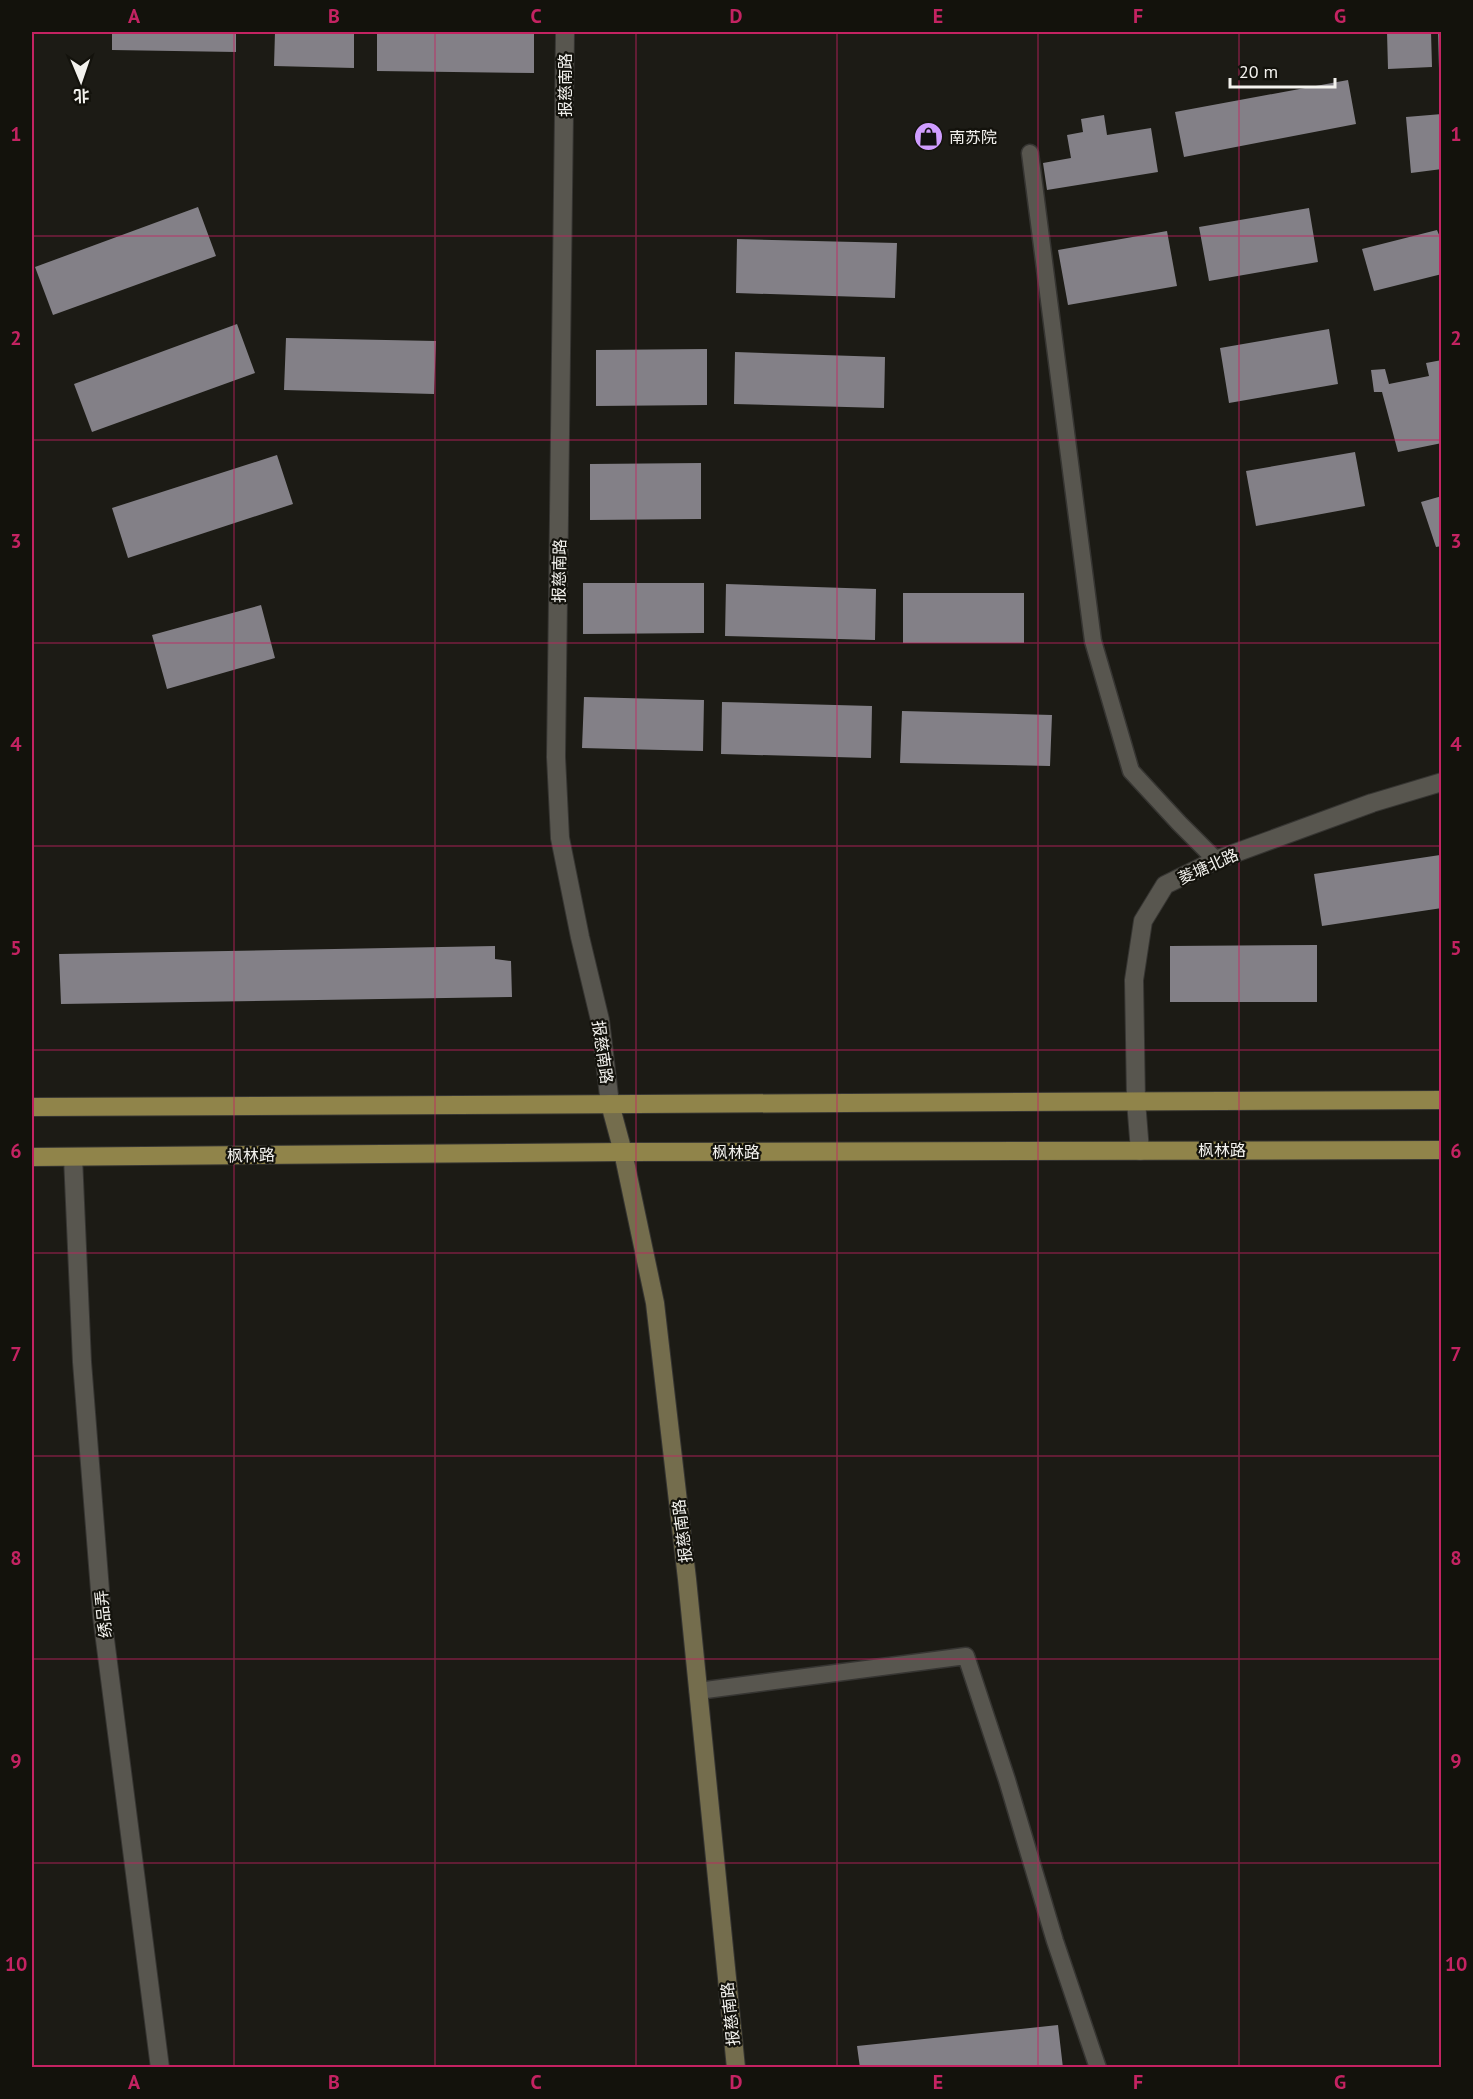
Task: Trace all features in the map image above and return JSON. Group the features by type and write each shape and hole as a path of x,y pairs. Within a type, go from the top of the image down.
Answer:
{"main road":[{"path":"32,1107 1442,1100"},
{"name":"枫林路","path":"32,1158 623,1152 1442,1150"}],"street":[{"name":"报慈南路","path":"565,32 556,757 560,838 600,1020 610,1104 623,1152 655,1303 687,1579 736,2067"},
{"name":"菱塘北路","path":"1140,1151 1136,1101 1134,980 1143,921 1165,885 1216,860 1372,803 1442,782"},
{"name":"绣品弄","path":"73,1157 82,1362 102,1616 160,2067"}],"lane":[{"path":"1030,153 1093,641 1131,771 1216,860"},
{"path":"698,1692 966,1656 1007,1780 1055,1941 1098,2067"}],"building":[{"path":"112,32 236,32 236,52 112,50"},
{"path":"275,32 354,32 354,68 274,66"},
{"path":"377,32 534,32 534,73 377,71"},
{"path":"1387,32 1431,32 1432,67 1388,69"},
{"path":"1438,32 1442,32 1442,69 1439,69"},
{"path":"1348,80 1356,124 1184,157 1175,112"},
{"path":"1442,114 1442,169 1411,173 1406,117"},
{"path":"1104,115 1107,135 1151,128 1158,172 1047,190 1043,163 1071,158 1067,135 1083,132 1081,119"},
{"path":"198,207 216,256 53,315 35,267"},
{"path":"1309,208 1318,262 1209,281 1199,227"},
{"path":"1437,230 1442,242 1442,274 1374,291 1362,249"},
{"path":"1167,231 1177,286 1068,305 1058,250"},
{"path":"737,239 897,243 895,298 736,293"},
{"path":"237,324 255,373 92,432 74,384"},
{"path":"1329,329 1338,384 1229,403 1220,348"},
{"path":"286,338 436,341 434,394 284,390"},
{"path":"707,349 707,405 596,406 596,350"},
{"path":"735,352 885,357 884,408 734,404"},
{"path":"1442,360 1442,443 1398,452 1382,392 1374,392 1371,370 1385,369 1389,384 1429,376 1426,363"},
{"path":"1355,452 1365,506 1256,526 1246,471"},
{"path":"277,455 293,504 128,558 112,508"},
{"path":"701,463 701,519 590,520 590,464"},
{"path":"1442,496 1442,546 1436,547 1421,502"},
{"path":"583,583 704,583 704,633 583,634"},
{"path":"726,584 876,589 875,640 725,636"},
{"path":"903,593 1024,593 1024,643 903,643"},
{"path":"261,605 275,658 167,689 152,635"},
{"path":"584,697 704,700 703,751 582,748"},
{"path":"722,702 872,706 871,758 721,754"},
{"path":"902,711 1052,715 1050,766 900,763"},
{"path":"1440,855 1442,908 1322,926 1314,874"},
{"path":"1317,945 1317,1002 1170,1002 1170,946"},
{"path":"495,946 495,959 511,961 512,997 61,1004 59,954"},
{"path":"1058,2025 1063,2068 860,2068 857,2046"}],"place":[{"name":"南苏院","path":"928,137"}]}
